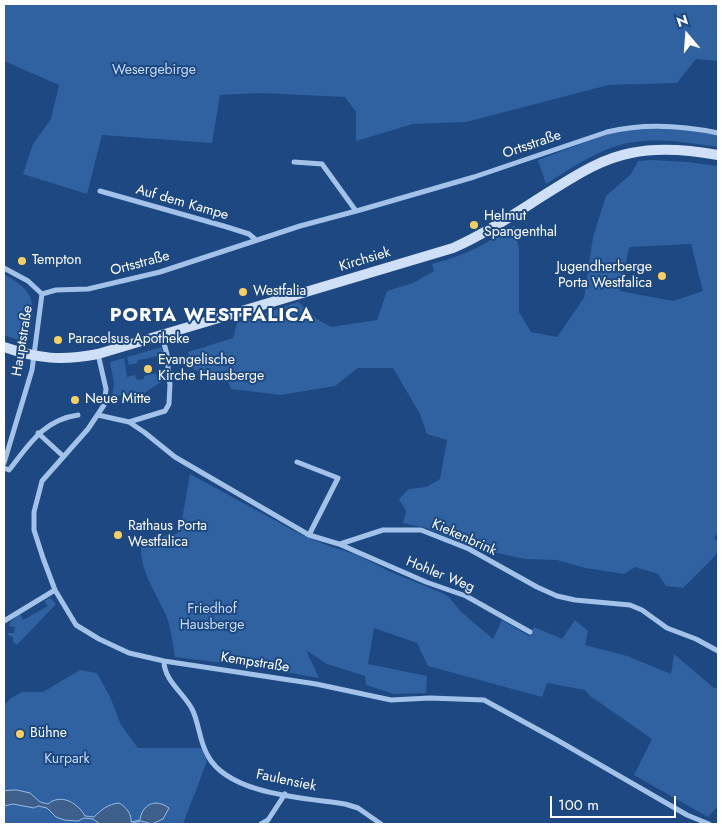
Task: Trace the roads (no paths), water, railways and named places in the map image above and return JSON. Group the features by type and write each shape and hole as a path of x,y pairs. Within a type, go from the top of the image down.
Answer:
{"main road":[{"name":"Kirchsiek","path":"4,347 34,357 75,359 98,354 453,248 490,229 577,174 617,156 632,152 662,150 718,155"}],"street":[{"name":"Ortsstraße","path":"42,294 56,290 88,289 160,272 300,226 474,177 625,127 649,125 676,126 718,132"},
{"path":"294,162 322,164 356,211"},
{"name":"Auf dem Kampe","path":"100,191 227,227 249,234 256,240"},
{"name":"Hauptstraße","path":"4,268 28,281 42,294 32,370 6,441 4,463"},
{"path":"129,422 165,411 168,404 170,384 168,358 162,336"},
{"name":"Kempstraße","path":"98,354 106,389 104,405 88,429 42,481 34,512 34,530 43,558 56,590 76,625 98,639 129,653 164,661 316,684 391,700 430,698 484,700 558,740 687,816 710,824"},
{"path":"4,468 9,470 38,433 62,419 78,415"},
{"path":"98,415 129,422 175,457 309,534 339,544"},
{"path":"38,433 63,456"},
{"path":"297,462 338,478 309,534"},
{"name":"Kiekenbrink","path":"339,544 383,530 421,530 468,549 557,596 575,600 630,605 642,610 667,628 696,639 718,651"},
{"name":"Hohler Weg","path":"339,544 426,582 466,596 530,632"},
{"path":"4,621 56,590"},
{"name":"Faulensiek","path":"164,661 164,671 193,710 200,738 208,758 230,777 262,790 358,808 381,824"},
{"path":"261,824 268,820 285,794"}],"place":[{"name":"Helmut Spangenthal","path":"474,225"},
{"name":"Tempton","path":"22,261"},
{"name":"Jugendherberge Porta Westfalica","path":"662,276"},
{"name":"Westfalia","path":"243,292"},
{"name":"Paracelsus Apotheke","path":"58,340"},
{"name":"Evangelische Kirche Hausberge","path":"148,369"},
{"name":"Neue Mitte","path":"75,400"},
{"name":"Rathaus Porta Westfalica","path":"118,535"},
{"name":"Bühne","path":"20,734"}],"district":[{"name":"PORTA WESTFALICA","path":"212,316"}],"park label":[{"name":"Wesergebirge","path":"154,71"},
{"name":"Friedhof Hausberge","path":"212,618"},
{"name":"Kurpark","path":"67,760"}]}
